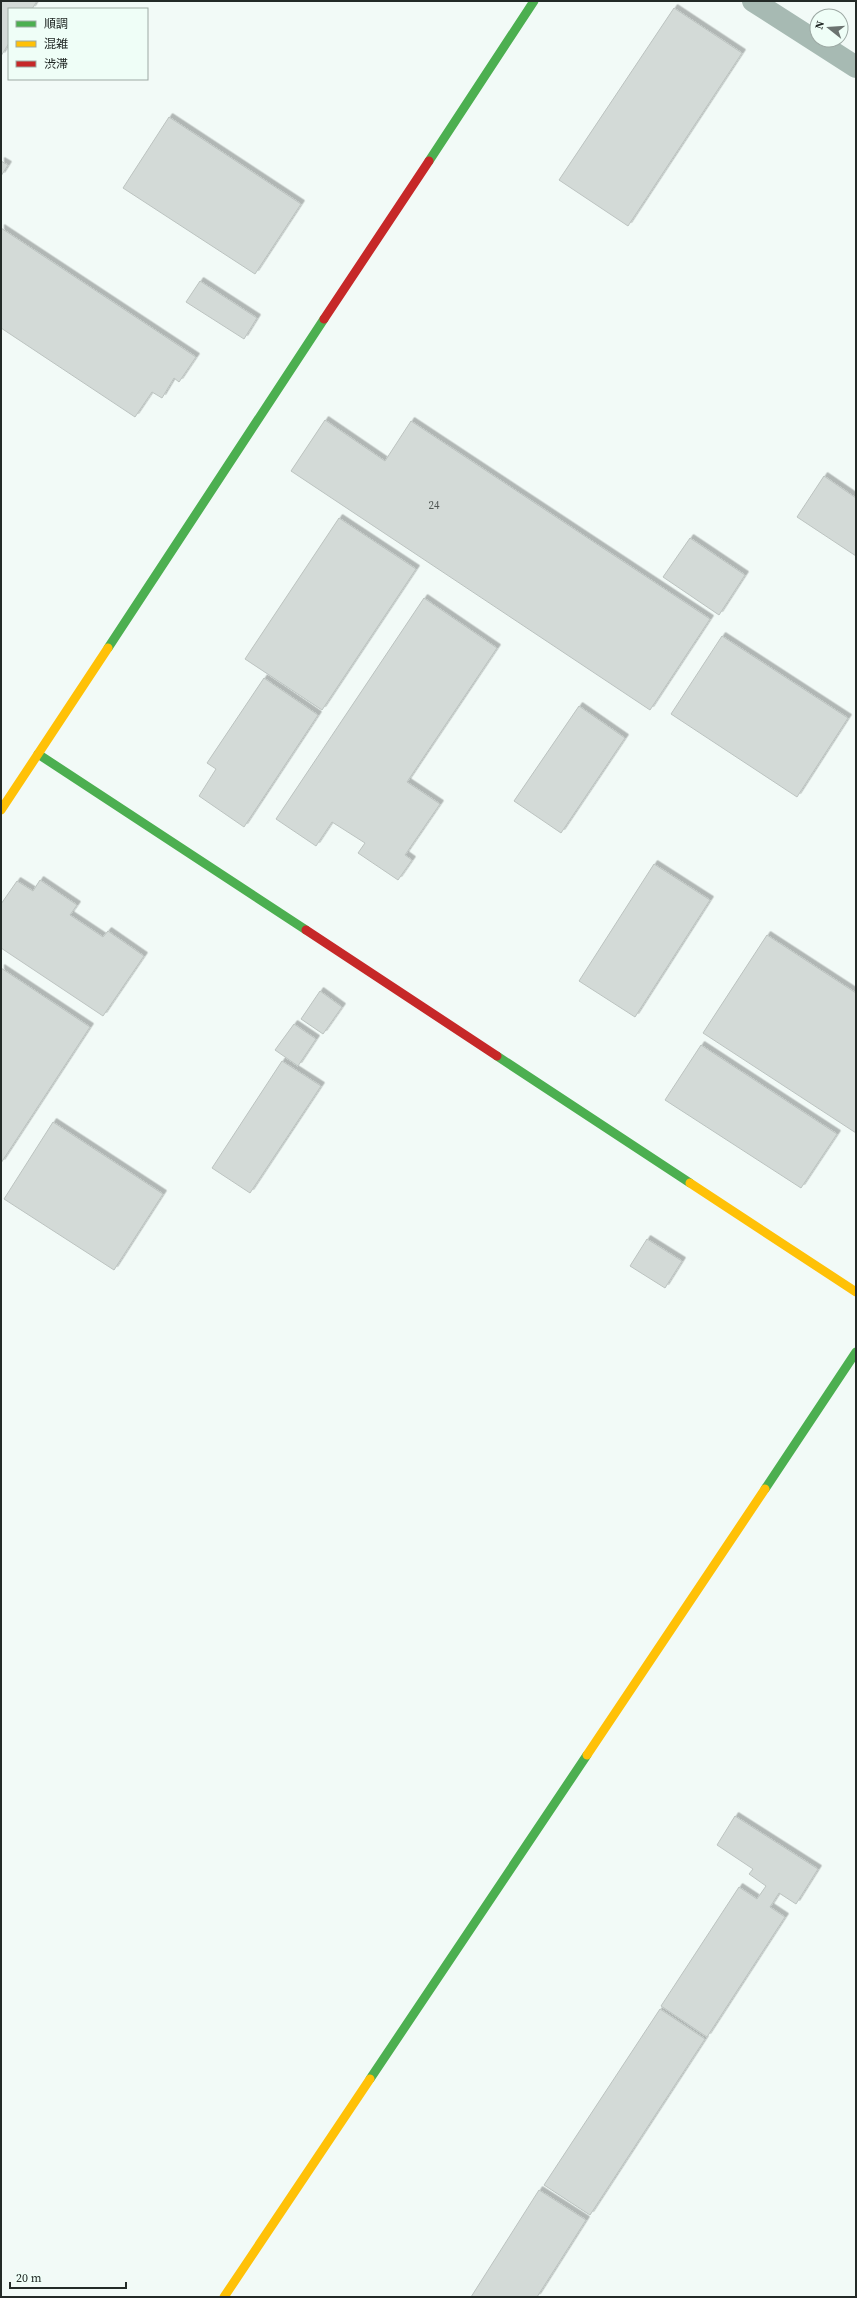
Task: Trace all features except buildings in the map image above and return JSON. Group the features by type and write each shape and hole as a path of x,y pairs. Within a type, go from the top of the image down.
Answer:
{"street":[{"path":"1,810 534,1"},
{"path":"753,1 856,67"},
{"path":"38,754 856,1292"},
{"path":"224,2297 856,1352"}],"traffic: fast":[{"path":"429,161 534,1"},
{"path":"108,648 324,319"},
{"path":"38,754 306,930"},
{"path":"497,1056 690,1183"},
{"path":"765,1489 856,1352"},
{"path":"370,2079 587,1755"}],"traffic: slow":[{"path":"1,810 108,648"},
{"path":"690,1183 856,1292"},
{"path":"587,1755 765,1489"},
{"path":"224,2297 370,2079"}],"traffic: jam":[{"path":"324,319 429,161"},
{"path":"306,930 497,1056"}]}
